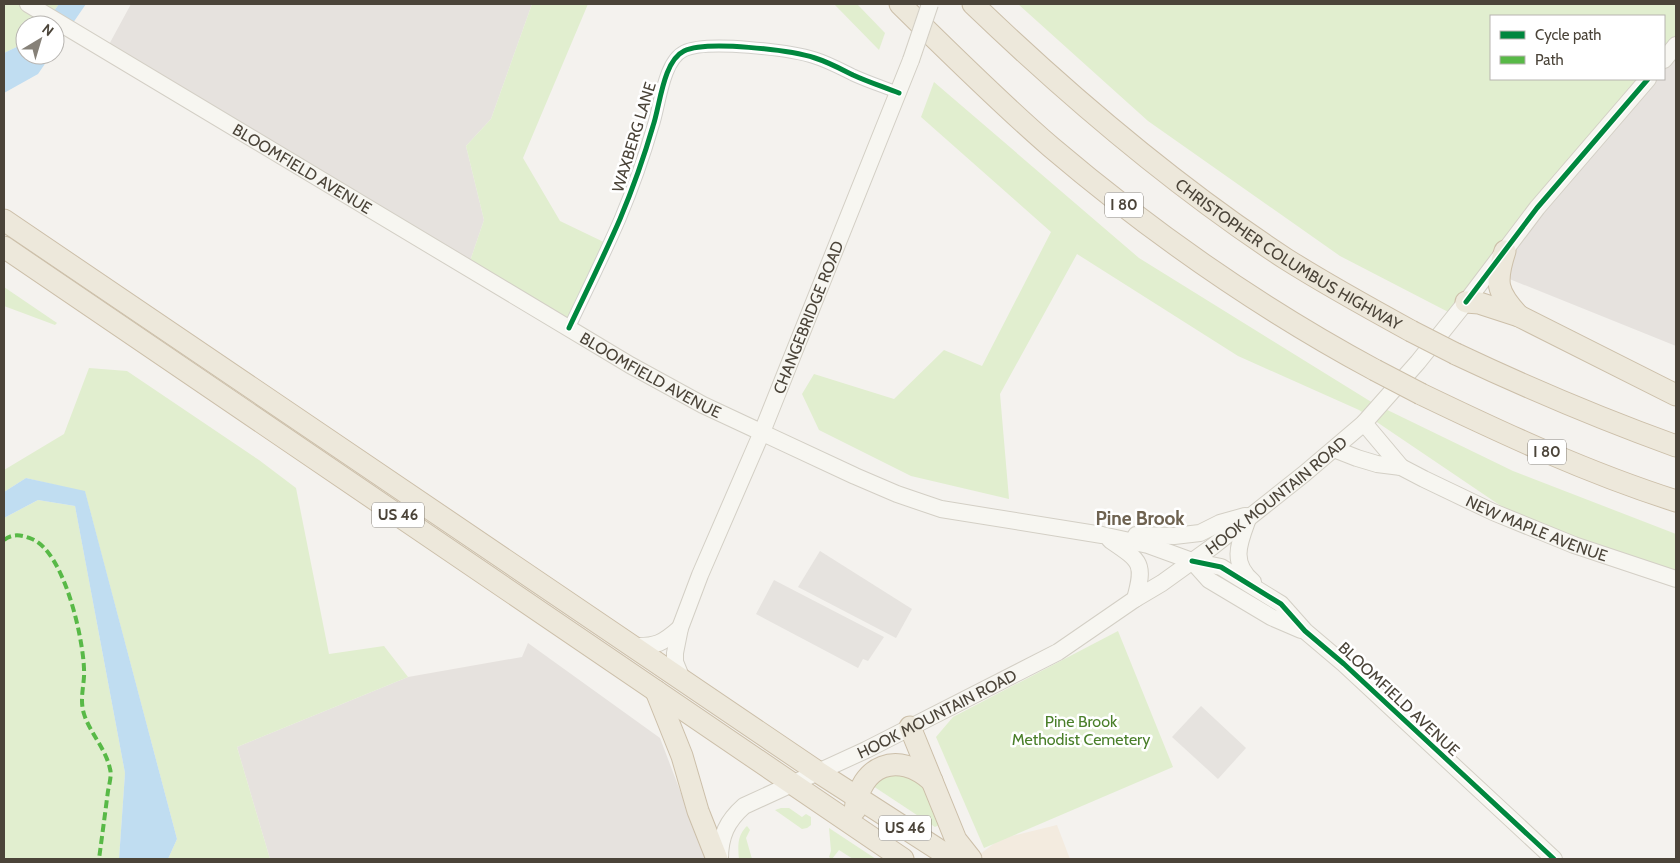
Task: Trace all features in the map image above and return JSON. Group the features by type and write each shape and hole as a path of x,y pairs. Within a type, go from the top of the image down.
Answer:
{"highway":[{"name":"I 80","path":"900,4 1012,111 1091,180 1174,243 1303,330 1421,394 1538,448 1614,479 1676,501"},
{"name":"CHRISTOPHER COLUMBUS HIGHWAY","path":"973,4 1059,84 1164,172 1204,202 1294,263 1370,308 1456,354 1543,394 1676,446"},
{"name":"US 46","path":"4,220 818,772 953,859"},
{"name":"US 46","path":"4,246 896,856"},
{"path":"1505,251 1498,276 1499,287 1508,303 1519,316"},
{"path":"1466,302 1479,303 1519,316 1676,395"},
{"path":"656,691 682,756 698,811 718,859"},
{"path":"910,727 956,840 971,859"},
{"path":"854,826 857,797 863,782 882,766 900,764 909,766 932,781"}],"main road":[{"name":"BLOOMFIELD AVENUE","path":"29,4 630,365 695,401 854,476 897,494 941,509 1102,535 1148,545 1192,561 1221,567 1281,604 1305,631 1344,664 1554,859"},
{"name":"CHANGEBRIDGE ROAD","path":"682,679 675,653 680,628 700,575 762,432 899,93 930,4"},
{"path":"1665,59 1676,45"},
{"name":"HOOK MOUNTAIN ROAD","path":"718,859 722,835 728,823 744,806 910,727 1058,652 1192,561 1334,449 1364,423 1418,362 1537,208 1647,80"},
{"name":"NEW MAPLE AVENUE","path":"1364,423 1401,467"},
{"name":"NEW MAPLE AVENUE","path":"1334,449 1377,464 1401,467 1493,512 1574,545 1676,580"},
{"path":"1102,535 1174,536 1200,533 1220,523 1250,515"},
{"path":"1250,515 1240,541 1238,559 1246,576 1274,600"},
{"path":"1102,535 1129,553 1137,562 1141,572 1135,599"},
{"name":"BLOOMFIELD AVENUE","path":"1192,561 1209,580 1272,617 1305,631"},
{"path":"634,646 655,646 680,628"}],"street":[{"name":"WAXBERG LANE","path":"569,328 630,195 656,118 664,81 676,56 693,48 713,46 788,52 816,58 899,93"}],"shaded area":[{"path":"131,4 532,4 491,119 466,146 484,220 468,267 106,50"},
{"path":"1676,47 1676,346 1492,272 1649,80 1665,80 1665,61"},
{"path":"820,551 912,609 896,638 798,587"},
{"path":"774,580 884,637 868,661 863,659 858,668 756,614"},
{"path":"528,643 660,738 706,859 270,859 237,747 408,677 522,657"},
{"path":"1201,706 1246,748 1218,779 1172,737"},
{"path":"1057,825 1070,859 984,859 979,855 1000,839"}],"green space":[{"path":"4,4 59,4 51,15 15,15 15,48 4,53"},
{"path":"532,4 588,4 523,158 560,221 612,246 571,330 468,267 484,220 466,146 491,119"},
{"path":"834,4 857,4 885,33 879,50"},
{"path":"1018,4 1676,4 1676,47 1665,61 1665,15 1490,15 1490,80 1649,80 1456,316 1340,256 1148,121"},
{"path":"934,82 1139,258 1373,403 1513,471 1676,534 1676,575 1538,531 1359,410 1238,356 1077,254 1000,394 1009,499 911,476 819,430 802,394 814,374 894,399 944,350 982,366 1051,232 921,117"},
{"path":"4,287 57,323 55,325 4,306"},
{"path":"89,368 127,371 259,460 296,488 329,654 384,646 408,677 237,747 270,859 168,859 177,839 85,492 26,478 4,492 4,470 64,434"},
{"path":"38,500 75,506 125,773 119,859 4,859 4,518"},
{"name":"Pine Brook Methodist Cemetery","path":"1118,631 1173,767 984,848 936,737 953,717"},
{"path":"892,773 922,782 939,825 935,827 873,786 883,777"},
{"path":"789,808 802,817 806,814 811,817 811,825 802,829 775,810"},
{"path":"747,826 750,830 746,838 752,859 739,859 739,841 741,833"},
{"path":"829,828 876,859 853,859 839,850 832,859 829,857 831,851"}],"water":[{"path":"59,4 86,4 65,34 65,15 51,15"},
{"path":"15,48 15,65 44,65 38,74 4,93 4,53"},
{"path":"26,478 85,491 177,839 168,859 119,859 125,773 75,506 38,500 4,518 4,492"}],"marked path":[{"path":"4,540 11,536 21,536 32,539 43,547 62,577 76,617 83,655 82,697 84,714 111,771 99,859"}],"cycle path":[{"path":"569,328 608,247 629,196 650,138 663,85 671,64 684,51 711,46 729,46 769,49 803,55 815,58 859,78 899,93"},
{"path":"1466,302 1537,208 1647,80"},
{"path":"1192,561 1221,567 1281,604 1305,631 1344,664 1554,859"}],"district":[{"name":"Pine Brook","path":"1140,518"}]}
